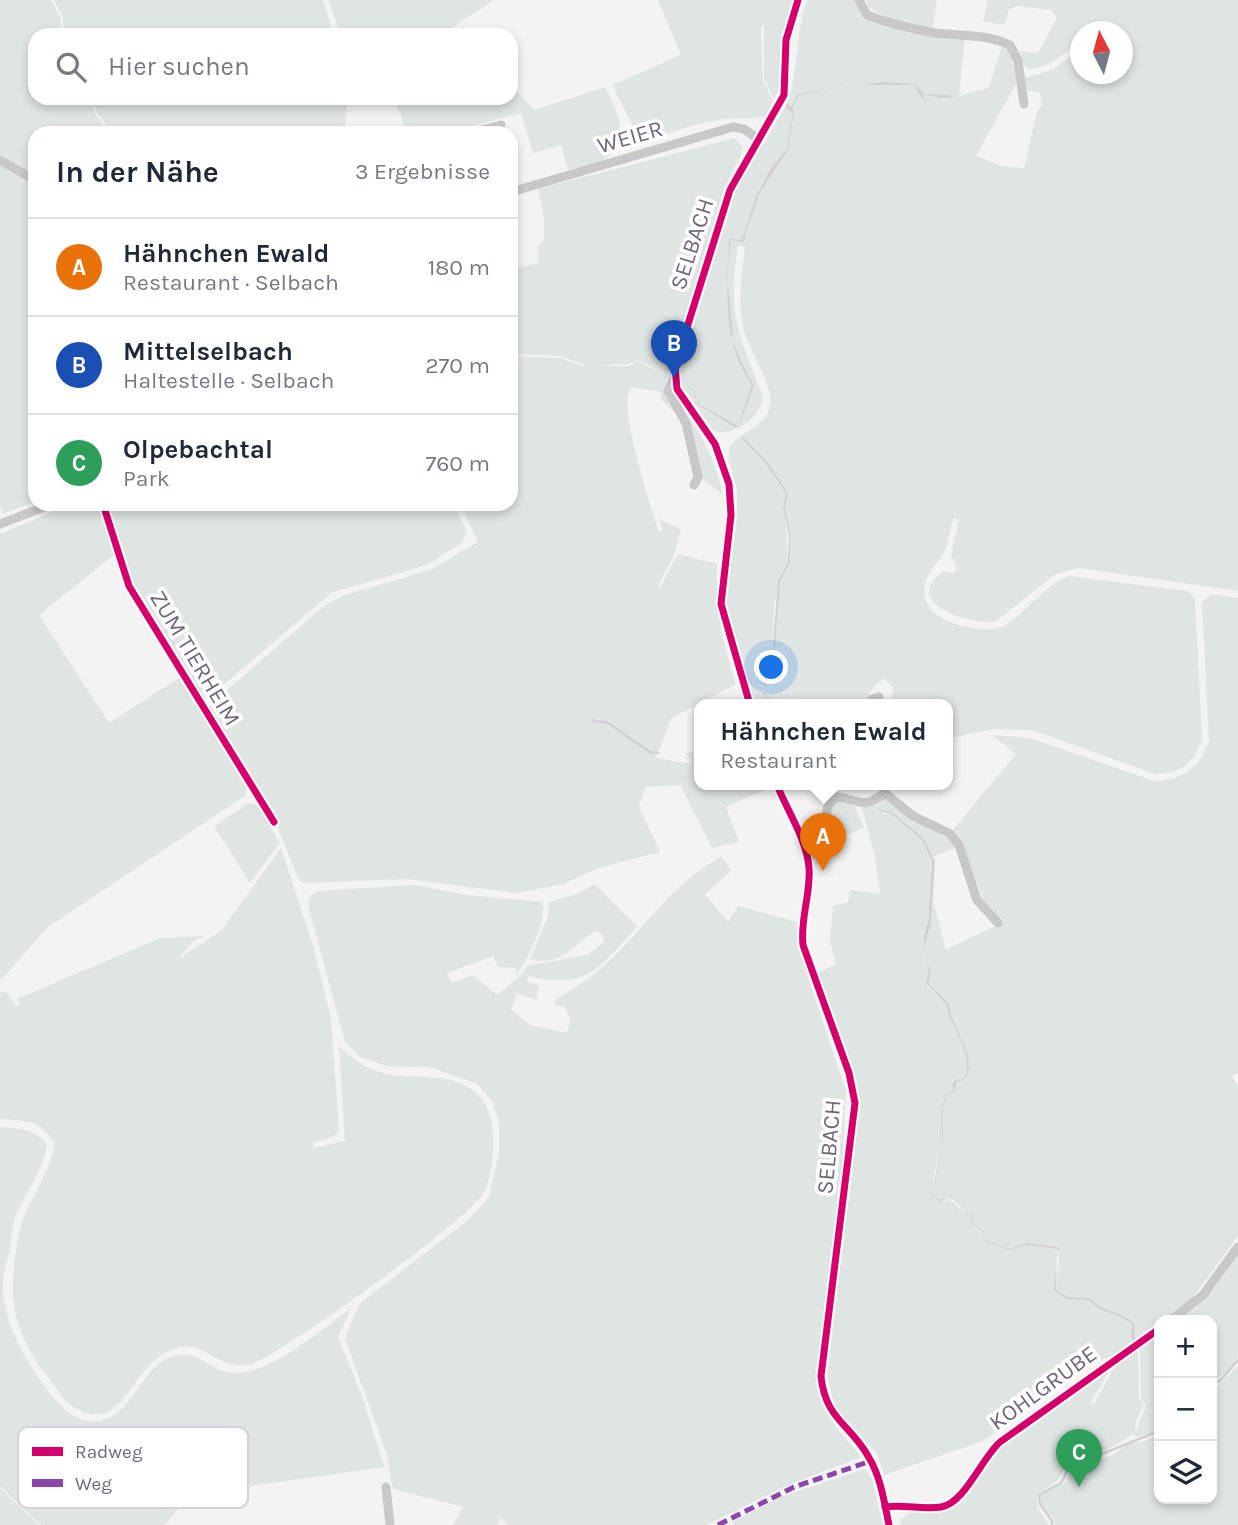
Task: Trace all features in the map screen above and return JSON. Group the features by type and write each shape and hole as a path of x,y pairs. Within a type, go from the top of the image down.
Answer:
{"street":[{"name":"SELBACH","path":"694,485 698,477 685,423 668,391 730,190 784,95 786,40 798,0"},
{"path":"859,0 867,15 877,19 936,33 994,39 1010,45 1018,61 1024,104"},
{"name":"WEIER","path":"518,190 733,127 744,129 758,139"},
{"path":"0,160 28,176"},
{"path":"674,378 677,389 715,444 729,484 731,515 721,604 748,699"},
{"path":"0,524 34,511"},
{"name":"ZUM TIERHEIM","path":"105,511 130,586 274,822"},
{"name":"SELBACH","path":"779,790 807,857 809,874 801,923 803,944 810,971 849,1073 855,1103 821,1376 822,1392 834,1417 866,1452 878,1476 889,1525"},
{"path":"807,857 826,848 829,841 825,809 829,802 836,797 862,805 882,790"},
{"path":"884,790 913,816 949,834 959,845 977,900 998,923"},
{"path":"1177,1315 1203,1294 1238,1247"},
{"name":"KOHLGRUBE","path":"885,1507 938,1507 950,1504 965,1490 983,1459 1000,1442 1154,1333"},
{"path":"386,1487 390,1525"}],"shaded area":[{"path":"0,0 51,0 61,18 60,28 28,28 28,105 92,105 104,126 28,126 28,171 0,154"},
{"path":"54,0 323,0 332,28 64,28 63,17"},
{"path":"329,0 494,0 452,28 338,28"},
{"path":"658,0 792,0 781,40 781,84 774,99 764,79 764,23 761,29 763,80 773,100 766,116 728,118 649,139 634,128 612,85 681,55"},
{"path":"807,0 856,0 865,17 965,38 959,96 989,88 1002,45 1010,49 1017,82 976,156 1002,166 1024,168 1037,111 1042,105 1040,93 1026,90 1025,78 1053,70 1070,56 1070,84 1133,84 1133,21 1070,21 1070,48 1043,66 1028,69 1021,61 1020,51 1038,53 1057,18 1051,10 1016,6 1009,10 1004,25 983,21 988,0 1238,0 1238,591 1078,568 1054,575 995,622 969,620 942,609 933,602 929,592 932,582 944,571 954,573 957,569 951,554 959,520 953,518 945,550 925,582 924,592 930,608 944,619 962,626 986,629 1009,623 1052,585 1069,576 1188,591 1195,598 1202,740 1190,761 1172,772 1155,774 1032,730 992,729 953,738 953,699 893,699 893,687 883,678 868,694 869,699 752,699 734,643 727,606 737,510 736,486 729,456 733,443 740,437 750,447 741,436 764,418 770,401 769,390 742,322 740,293 745,246 738,245 734,307 741,339 763,396 757,412 738,428 714,431 681,384 681,368 735,191 785,108 793,111 787,103 794,78","holes":["776,478 788,493 786,501 790,563 780,583 773,671 761,677 771,670 774,607 782,571 788,562 784,499 786,493"]},
{"path":"866,0 937,0 932,29 887,17 869,8"},
{"path":"885,82 913,84 925,94 959,96 942,98 923,94 925,102 913,85 863,85"},
{"path":"605,87 614,105 620,134 619,143 606,158 568,170 561,145 533,153 521,113 472,126 403,126 397,105 518,105 518,93 534,110"},
{"path":"839,88 799,95 792,107 794,111 788,150 758,195 744,242 731,240 728,265 729,239 742,240 757,194 772,167 787,149 793,113 785,108 787,103 791,107 798,94"},
{"path":"94,105 347,105 345,126 106,126"},
{"path":"735,138 742,146 742,152 725,187 667,375 638,360 628,364 592,366 628,366 638,361 667,376 664,393 678,415 662,401 660,392 632,387 628,397 631,433 658,531 663,531 659,519 681,529 673,558 658,585 660,588 678,554 717,564 720,625 736,684 707,699 694,699 694,706 671,718 658,753 651,752 609,723 595,718 592,720 608,724 650,753 656,753 656,758 692,764 686,753 694,752 694,790 765,790 726,807 739,842 712,848 680,785 645,787 639,807 660,852 599,868 563,884 516,893 408,879 303,883 298,878 271,811 209,713 210,705 325,605 345,595 430,570 478,542 463,511 518,511 518,356 560,358 586,365 560,356 518,354 518,268 539,263 538,247 544,240 544,218 538,189"},
{"path":"0,162 28,179 28,505 3,514 0,505"},
{"path":"728,281 733,334 731,336 728,315"},
{"path":"732,340 754,385 739,424 752,385 742,367"},
{"path":"684,384 694,390 697,403 738,426 736,428 697,404 693,390"},
{"path":"674,397 705,443 723,495 704,480 699,471"},
{"path":"740,437 765,459 788,493 785,507 790,535 790,563 780,581 773,671 757,681 767,685 764,693 770,699 763,694 766,686 755,682 771,670 778,581 788,562 789,535 783,507 786,493 764,461"},
{"path":"54,511 101,511 115,554 39,615 109,723 179,678 247,785 245,796 47,928 0,981 0,534"},
{"path":"108,511 457,511 466,530 462,543 426,565 331,593 208,698 199,697 134,587"},
{"path":"1211,594 1238,598 1238,1073 1232,1076 1238,1087 1238,1236 1191,1300 1172,1315 1154,1315 1154,1329 1137,1341 1133,1337 1134,1326 1130,1321 1089,1298 1067,1297 1056,1289 1060,1252 1058,1247 1027,1243 1008,1249 1027,1245 1057,1249 1055,1290 1067,1299 1089,1300 1099,1309 1132,1324 1131,1338 1135,1342 1113,1356 1088,1364 1046,1399 983,1441 884,1475 876,1452 851,1429 836,1410 827,1376 860,1105 850,1063 816,974 836,964 830,942 833,906 848,902 850,890 880,894 875,857 862,808 875,804 884,814 891,814 922,840 932,861 928,923 923,938 924,946 931,924 933,901 946,950 1001,923 986,907 960,838 952,831 1016,754 992,735 1030,738 1154,781 1182,775 1195,765 1209,741 1202,602","holes":["927,959 930,964 928,983 949,1004 969,1062 968,1071 964,1080 956,1082 955,1092 948,1094 944,1104 947,1093 954,1091 952,1085 955,1080 963,1079 967,1061 947,1005 927,986","943,1126 943,1142 933,1195 939,1200 944,1199 952,1200 967,1213 973,1214 971,1221 983,1231 987,1240 970,1222 972,1215 966,1214 950,1201 939,1202 932,1195"]},
{"path":"886,798 958,846 933,857 923,838 892,812 880,810 877,802"},
{"path":"837,800 855,806 864,828 832,841 828,816 831,804"},
{"path":"877,802 880,810 892,812 923,838 935,861 931,924 924,946 932,861 922,840 891,814 879,811"},
{"path":"249,803 260,805 279,843 250,883 214,826"},
{"path":"281,848 313,946 331,1019 339,1130 333,1137 313,1142 314,1148 345,1141 339,1046 376,1071 451,1080 475,1092 485,1104 492,1124 492,1160 484,1192 471,1207 412,1256 299,1337 269,1355 240,1366 222,1361 196,1348 177,1348 152,1363 110,1410 99,1414 84,1413 57,1390 31,1353 14,1307 13,1272 21,1225 46,1172 55,1144 44,1130 32,1123 0,1119 0,992 7,993 16,1006 21,1004 17,999 160,938 204,936 191,943 178,959 221,931"},
{"path":"721,856 731,871 705,894 728,922 738,906 797,922 808,977 846,1091 842,1173 816,1375 820,1399 825,1409 836,1427 860,1455 859,1458 788,1485 706,1525 507,1525 501,1517 497,1525 453,1525 463,1507 393,1489 386,1452 345,1338 359,1304 467,1221 489,1197 499,1153 499,1123 493,1102 477,1084 430,1067 387,1066 360,1057 345,1042 308,905 310,896 318,891 414,885 467,895 542,902 540,928 526,960 516,974 516,968 498,967 493,956 447,973 452,983 473,975 497,995 521,975 527,966 587,955 605,942 601,933 595,931 557,958 549,961 530,959 548,916 549,902 577,894 595,884 637,927 601,965 578,978 548,980 528,976 527,982 539,985 536,1000 517,993 511,1010 530,1025 566,1033 570,1023 569,1016 564,1006 554,1005 556,999 606,965 676,890"},
{"path":"925,954 930,969 928,983 949,1004 969,1062 964,1080 956,1082 955,1092 948,1094 942,1108 943,1142 933,1195 939,1200 946,1199 939,1202 932,1195 942,1142 941,1108 947,1093 954,1091 952,1085 955,1080 963,1079 967,1061 947,1005 926,983 928,967"},
{"path":"0,1127 32,1132 47,1145 38,1171 15,1216 4,1271 7,1314 24,1355 40,1379 64,1409 77,1417 92,1422 112,1417 129,1401 150,1372 169,1358 179,1355 195,1357 215,1368 232,1373 262,1367 295,1350 351,1308 338,1337 362,1396 384,1467 248,1486 248,1427 18,1427 18,1503 0,1486"},
{"path":"957,1203 966,1213 973,1214 971,1221 983,1231 986,1240 1008,1249 1027,1243 1058,1247 1060,1250 1058,1252 1058,1249 1027,1245 1008,1250 986,1241 982,1232 970,1222 972,1215 966,1214"},
{"path":"1238,1253 1238,1355 1233,1366 1219,1378 1217,1315 1183,1315 1214,1289"},
{"path":"1057,1262 1056,1289 1067,1297 1090,1298 1100,1307 1129,1319 1134,1323 1135,1342 1131,1338 1132,1324 1126,1320 1099,1308 1089,1300 1067,1299 1054,1290"},
{"path":"1154,1336 1154,1432 1134,1437 1146,1405 1141,1399 1140,1346"},
{"path":"1138,1348 1139,1399 1144,1405 1136,1421 1135,1433 1112,1447 1066,1465 1058,1480 1037,1495 1037,1506 1049,1525 901,1525 900,1520 913,1510 935,1512 957,1502 1003,1443 1112,1366 1091,1402 1094,1404 1118,1361"},
{"path":"1238,1365 1238,1525 1055,1525 1054,1519 1040,1504 1042,1492 1065,1483 1071,1470 1111,1456 1130,1443 1143,1442 1154,1436 1154,1504 1217,1504 1217,1385 1219,1386"},
{"path":"865,1469 872,1479 883,1525 733,1525 734,1521 783,1496"},
{"path":"0,1488 18,1508 39,1525 0,1525"},
{"path":"23,1508 179,1508 165,1525 41,1525"}],"waterway":[{"path":"593,720 608,723 650,752 658,753"},
{"path":"1217,1381 1219,1382 1238,1360"},
{"path":"1052,1525 1040,1504 1039,1495 1061,1483 1069,1467 1154,1433"}],"marked path":[{"path":"718,1525 794,1487 871,1461"}],"cycle path":[{"path":"748,699 721,604 731,515 729,484 715,444 677,389 675,366 730,190 784,95 786,40 798,0"},
{"path":"105,511 129,586 274,822"},
{"path":"779,790 801,836 809,868 803,945 849,1073 855,1103 821,1376 823,1390 833,1412 861,1445 876,1472 889,1525"},
{"path":"885,1507 934,1508 950,1504 958,1498 1000,1442 1154,1333"}],"place":[{"name":"Mittelselbach","path":"674,378"},
{"name":"Hähnchen Ewald","path":"823,871"},
{"name":"Olpebachtal","path":"1079,1487"}]}
